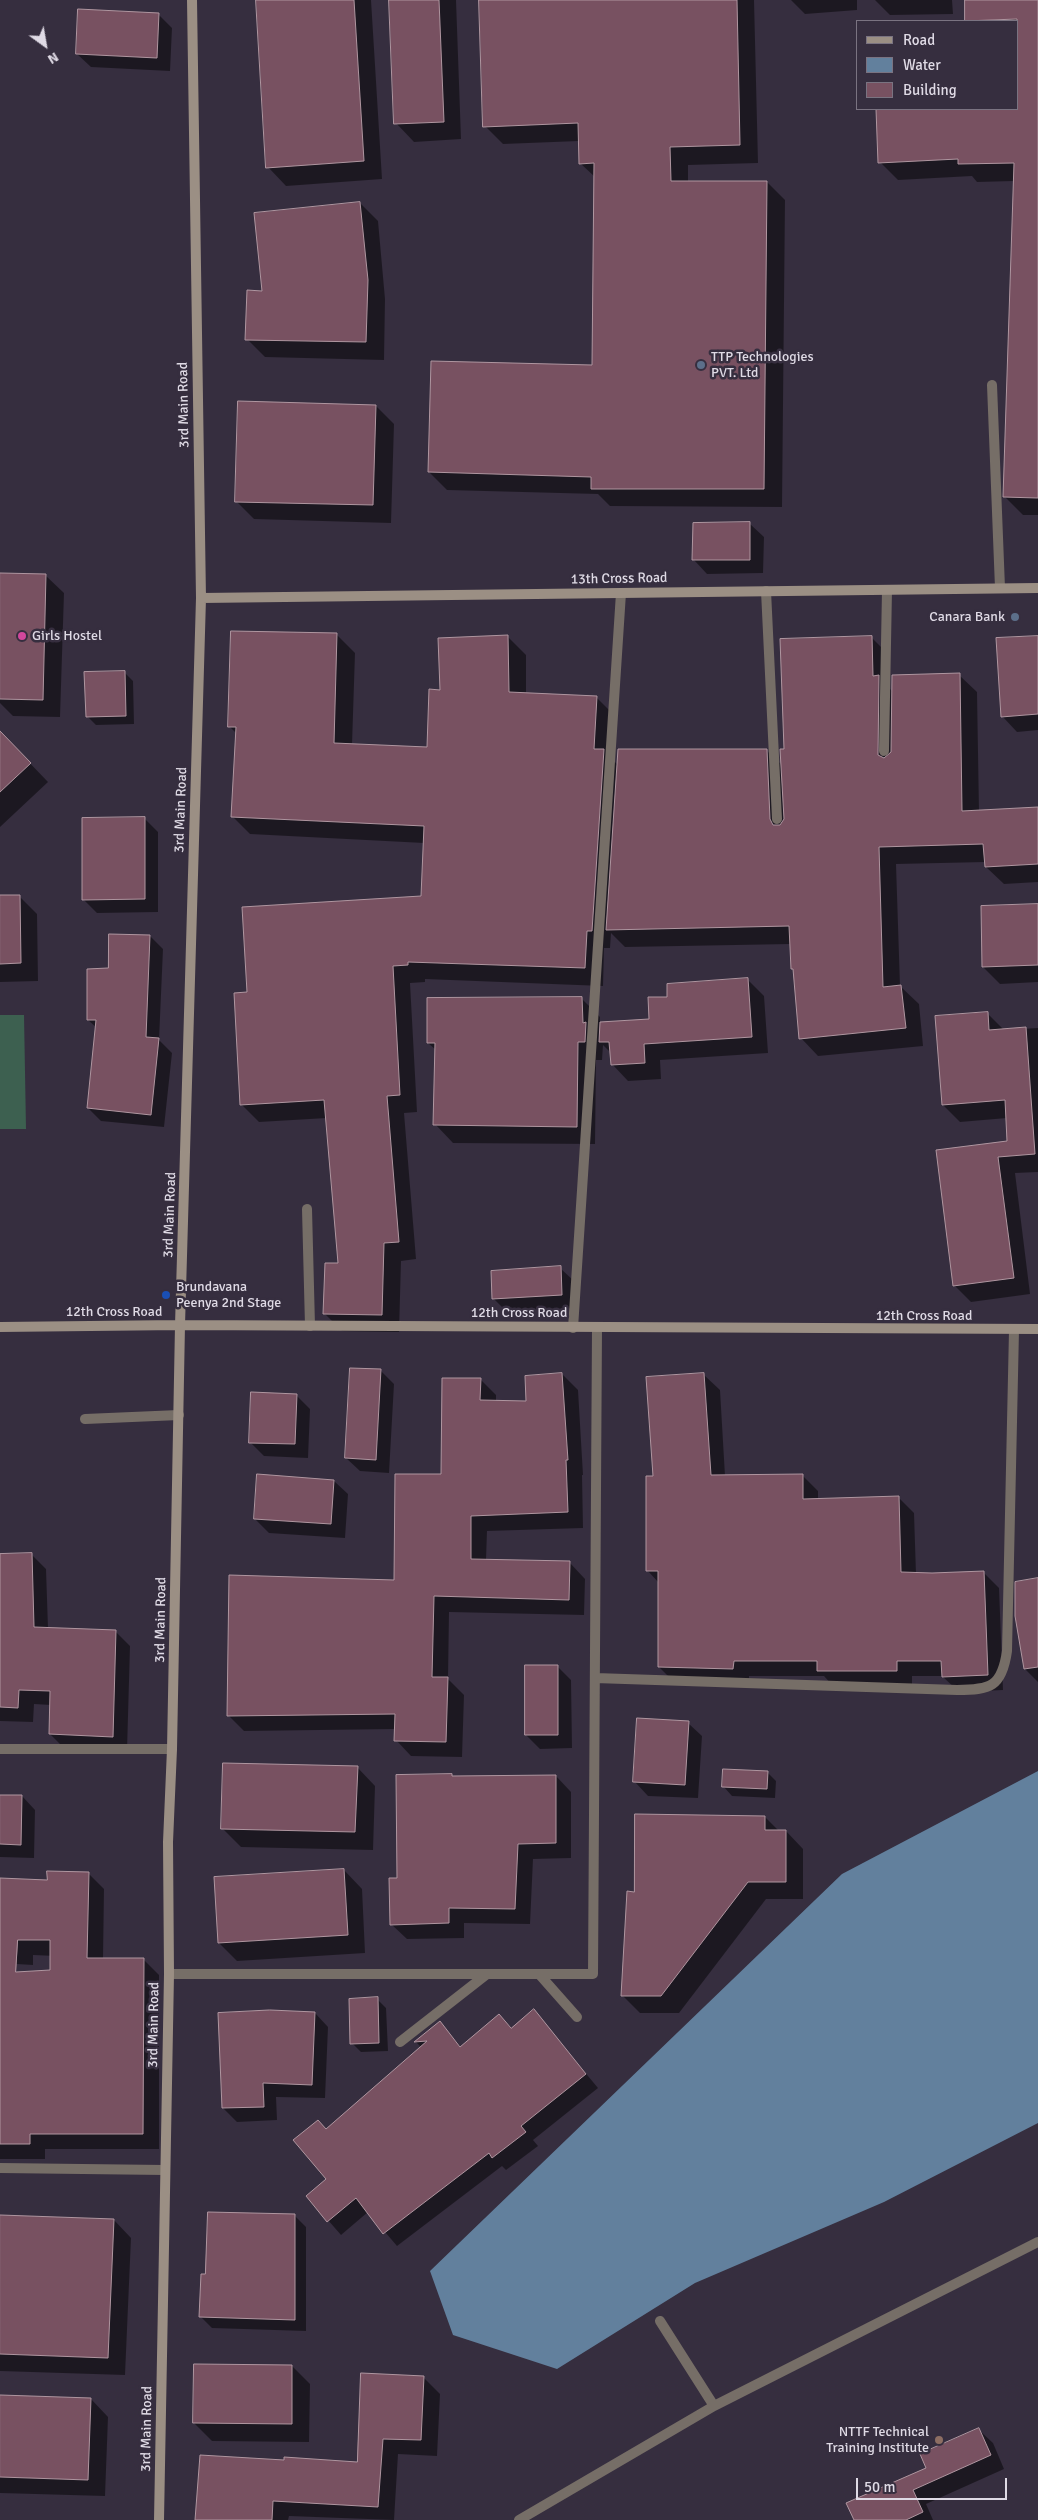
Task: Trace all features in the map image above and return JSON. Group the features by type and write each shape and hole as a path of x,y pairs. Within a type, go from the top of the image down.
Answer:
{"main road":[{"name":"3rd Main Road","path":"159,2520 168,1974 168,1842 172,1749 180,1325 201,598 192,0"},
{"name":"13th Cross Road","path":"201,598 1038,588"},
{"name":"12th Cross Road","path":"0,1327 180,1325 1038,1329"}],"street":[{"path":"992,385 1000,588"},
{"path":"884,751 887,590"},
{"path":"766,591 778,819"},
{"path":"573,1328 621,593"},
{"path":"307,1209 310,1326"},
{"path":"168,1974 593,1974 597,1328"},
{"path":"595,1678 957,1690 982,1690 996,1684 1004,1669 1006,1651 1014,1330"},
{"path":"85,1419 179,1416"},
{"path":"0,1749 172,1749"},
{"path":"400,2042 487,1974"},
{"path":"539,1974 577,2017"},
{"path":"0,2168 165,2170"},
{"path":"519,2520 714,2406 1038,2242"},
{"path":"660,2321 714,2406"}],"green space":[{"path":"0,1015 24,1015 26,1129 0,1129"}],"water":[{"path":"1038,1771 1038,2123 884,2202 695,2283 557,2369 453,2335 430,2271 842,1874"}],"building":[{"path":"256,0 354,0 364,161 266,168"},
{"path":"389,0 439,0 444,122 394,124"},
{"path":"479,0 737,0 740,145 670,147 671,181 767,181 764,489 591,489 591,477 428,472 431,361 592,365 594,163 579,164 578,123 483,127"},
{"path":"965,0 1038,0 1038,498 1003,497 1014,163 958,164 958,159 878,163 876,110 1018,110 1018,20 965,20"},
{"path":"78,9 159,13 157,58 76,54"},
{"path":"360,202 368,280 366,342 245,340 247,290 262,291 254,213"},
{"path":"238,401 376,405 373,505 235,502"},
{"path":"750,522 750,560 692,560 693,523"},
{"name":"Girls Hostel","path":"0,573 46,574 43,700 0,699"},
{"path":"231,631 337,633 334,743 427,747 429,689 440,690 438,638 508,635 509,692 597,696 594,749 604,749 592,931 587,931 585,968 408,962 408,965 393,966 400,1095 387,1096 399,1242 384,1243 382,1315 323,1314 325,1263 338,1263 324,1100 240,1105 234,993 247,992 242,907 421,896 424,826 231,817 236,727 228,727"},
{"path":"872,636 873,676 879,675 878,755 884,758 891,752 892,675 960,673 962,811 1038,807 1038,864 985,867 983,844 879,847 883,987 901,985 906,1028 799,1039 793,969 791,969 789,926 606,930 618,749 767,749 770,819 773,825 780,825 784,819 780,749 784,749 780,639"},
{"path":"1038,636 1038,714 1001,717 996,638"},
{"path":"125,671 126,716 86,717 84,672"},
{"path":"0,731 31,763 0,792"},
{"path":"145,817 145,899 82,900 82,818"},
{"path":"0,895 20,895 21,963 0,964"},
{"path":"1038,904 1038,965 982,967 981,906"},
{"path":"109,934 150,935 146,1037 159,1038 151,1115 87,1108 96,1020 87,1020 87,969 108,968"},
{"path":"748,978 752,1037 644,1044 645,1063 611,1065 609,1042 599,1042 600,1022 649,1019 648,997 667,997 667,984"},
{"path":"582,997 583,1023 586,1022 585,1042 578,1042 577,1127 433,1125 435,1043 427,1043 427,998"},
{"path":"988,1012 989,1030 1026,1027 1035,1154 998,1157 1014,1278 953,1286 936,1150 1007,1141 1005,1100 942,1105 935,1016"},
{"path":"561,1266 562,1295 492,1299 491,1271"},
{"path":"350,1368 381,1369 376,1460 345,1458"},
{"path":"562,1373 568,1460 566,1460 568,1512 471,1516 471,1559 570,1561 569,1600 434,1596 432,1677 448,1677 446,1742 394,1741 395,1714 227,1716 229,1575 394,1580 395,1474 441,1474 442,1378 481,1378 480,1400 526,1401 525,1376"},
{"path":"704,1373 711,1475 803,1474 803,1499 899,1496 901,1572 984,1571 988,1675 942,1677 941,1661 897,1661 897,1671 817,1671 817,1661 734,1661 733,1669 658,1667 658,1571 646,1571 646,1476 653,1476 646,1377"},
{"path":"251,1392 297,1394 295,1444 249,1443"},
{"path":"257,1474 334,1480 331,1524 254,1519"},
{"path":"32,1553 34,1627 116,1630 113,1737 49,1734 50,1691 19,1690 18,1708 0,1707 0,1554"},
{"path":"1038,1578 1038,1667 1024,1669 1015,1616 1015,1582"},
{"path":"525,1665 558,1665 558,1735 525,1735"},
{"path":"637,1718 689,1721 685,1785 633,1782"},
{"path":"223,1763 358,1766 355,1832 221,1829"},
{"path":"723,1769 768,1771 767,1789 722,1787"},
{"path":"452,1774 452,1776 556,1775 556,1843 518,1844 515,1909 449,1908 449,1923 390,1925 389,1878 397,1878 396,1775"},
{"path":"0,1795 22,1795 21,1845 0,1844"},
{"path":"635,1814 765,1816 765,1830 786,1830 786,1882 748,1882 661,1996 621,1996 627,1891 634,1892"},
{"path":"344,1869 348,1935 218,1943 214,1877"},
{"path":"47,1871 89,1872 87,1958 144,1958 143,2134 30,2134 30,2144 0,2144 0,1878 47,1880","holes":["18,1940 50,1940 50,1970 16,1972"]},
{"path":"378,1997 379,2043 350,2044 349,1999"},
{"path":"534,2009 586,2074 521,2126 526,2132 492,2158 489,2153 383,2234 356,2198 327,2222 306,2196 326,2179 293,2140 318,2120 326,2129 427,2041 414,2042 440,2021 460,2047 499,2014 511,2028"},
{"path":"270,2010 315,2012 312,2085 263,2083 264,2107 222,2108 218,2013"},
{"path":"208,2212 295,2214 295,2320 199,2317 201,2274 205,2274"},
{"path":"0,2215 114,2219 108,2358 0,2354"},
{"path":"194,2364 292,2365 292,2424 193,2423"},
{"path":"361,2373 424,2376 421,2440 383,2439 378,2507 273,2501 272,2520 195,2520 200,2455 284,2460 284,2457 357,2462"},
{"path":"0,2395 91,2398 88,2480 0,2477"},
{"path":"979,2428 991,2455 913,2490 923,2512 906,2520 854,2520 846,2503 926,2468 920,2454"}],"place":[{"name":"TTP Technologies PVT. Ltd","path":"701,365"},
{"name":"Canara Bank","path":"1015,617"},
{"name":"Girls Hostel","path":"22,636"},
{"name":"Brundavana Peenya 2nd Stage","path":"166,1295"},
{"name":"NTTF Technical Training Institute","path":"939,2440"}]}
